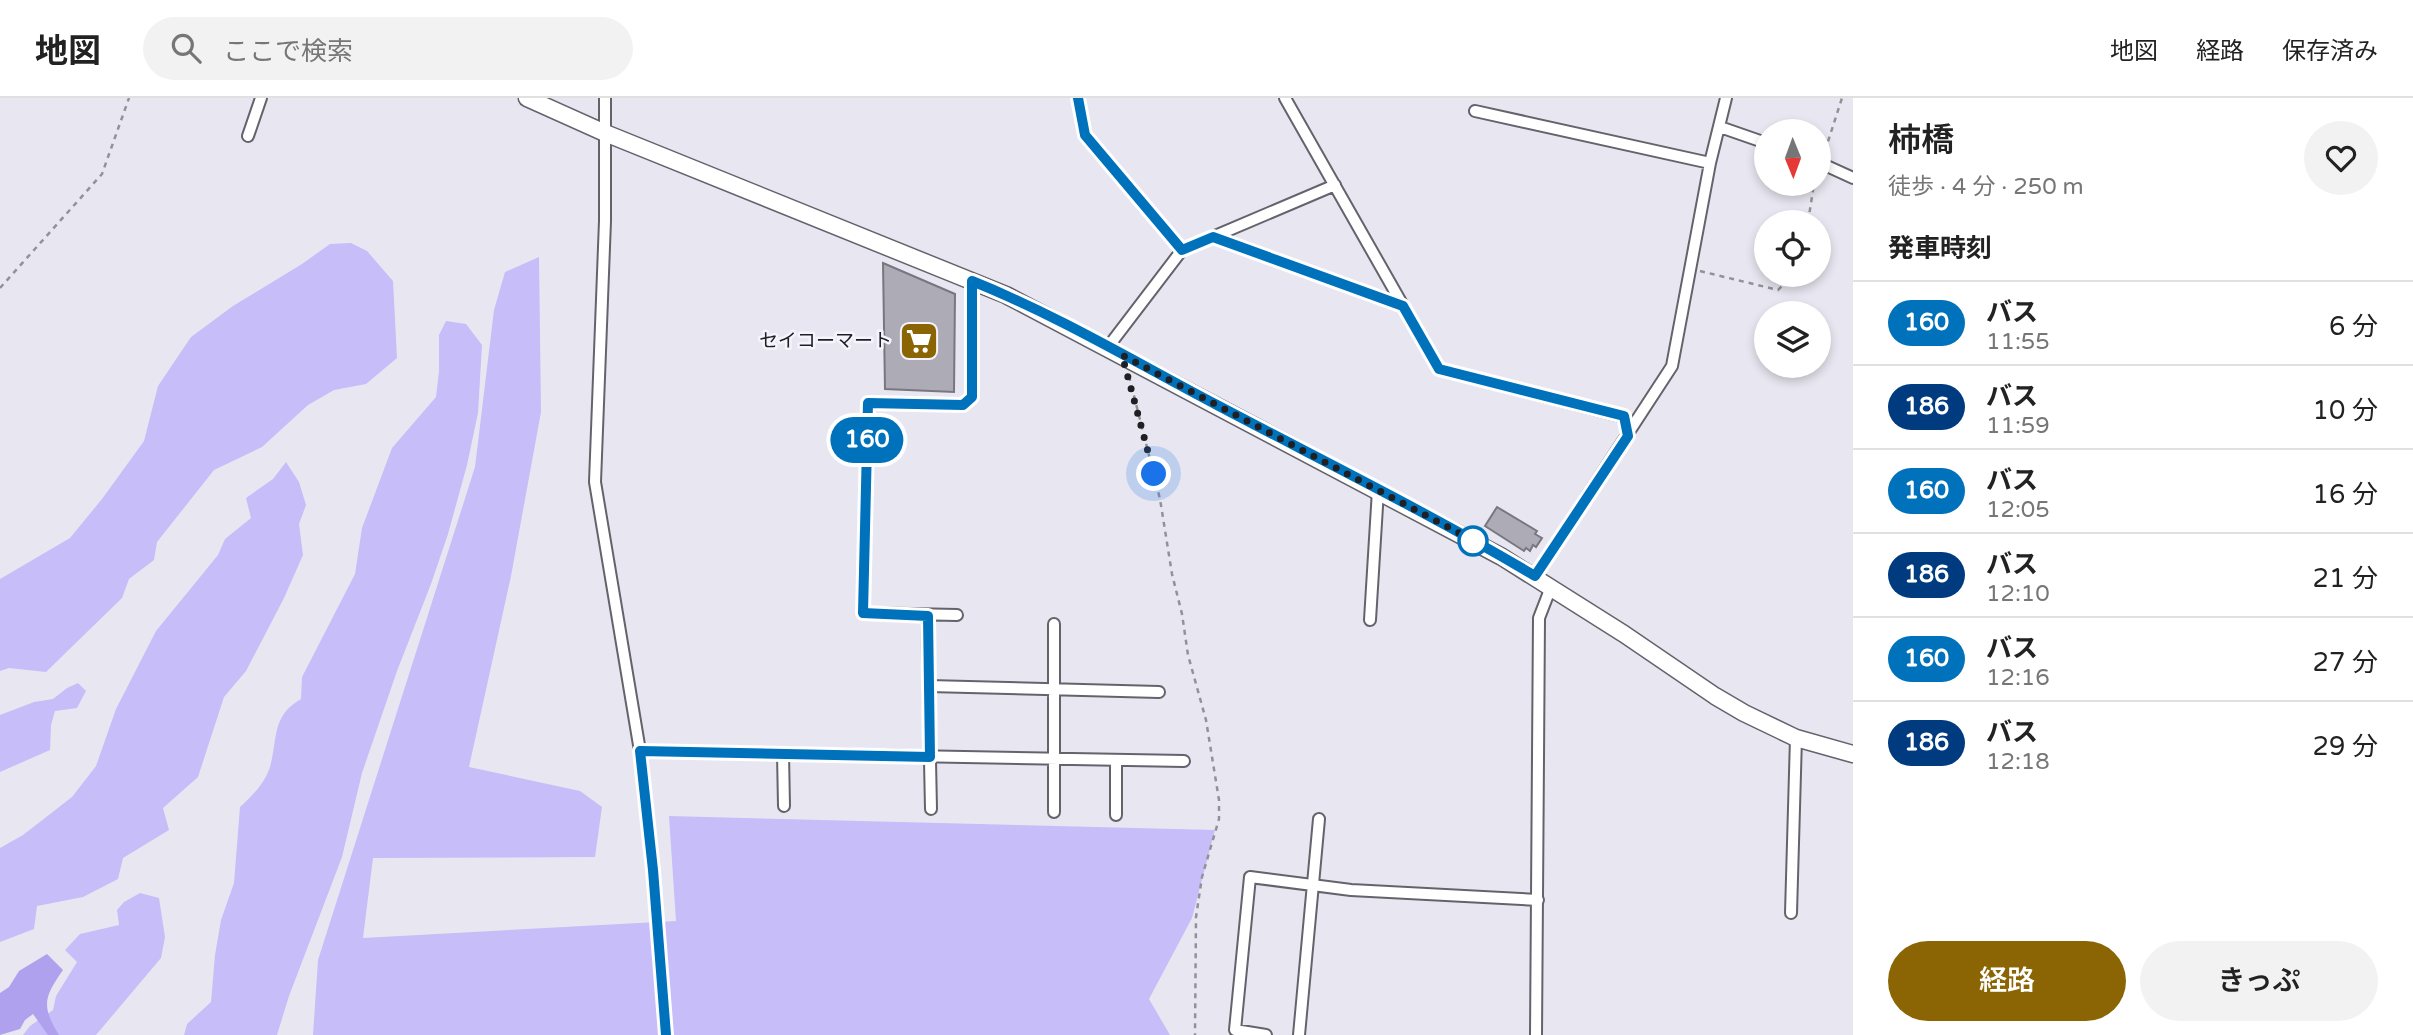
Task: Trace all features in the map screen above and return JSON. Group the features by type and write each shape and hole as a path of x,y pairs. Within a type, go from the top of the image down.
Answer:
{"street":[{"path":"247,136 261,98"},
{"path":"527,98 605,134 1006,295 1378,490 1535,576 1715,696 1796,738 1853,754"},
{"path":"605,98 605,221 595,482 640,751 666,1035"},
{"path":"1078,98 1085,135 1182,250"},
{"path":"1284,98 1439,369 1624,416 1628,436"},
{"path":"1535,576 1672,366 1710,163 1727,98"},
{"path":"1475,111 1710,163"},
{"path":"1720,127 1754,139"},
{"path":"1831,168 1853,178"},
{"path":"1115,351 1182,250 1335,185"},
{"path":"1213,237 1403,306"},
{"path":"957,615 863,613 868,403 963,405 972,397 972,281"},
{"path":"1370,620 1378,490"},
{"path":"1536,1035 1539,618 1551,587"},
{"path":"928,616 931,809"},
{"path":"1054,624 1054,812"},
{"path":"929,686 1159,692"},
{"path":"1791,912 1796,738"},
{"path":"640,751 1184,761"},
{"path":"783,754 784,806"},
{"path":"1116,760 1116,815"},
{"path":"1298,1035 1319,819"},
{"path":"1266,1035 1234,1030 1250,877 1351,890 1538,900"}],"path":[{"path":"0,288 102,174 129,98"},
{"path":"1831,129 1842,98"},
{"path":"1690,268 1754,284"},
{"path":"1115,351 1160,499 1172,574 1188,655 1206,720 1219,800 1219,819 1202,877 1196,917 1195,1035"}],"shaded area":[{"path":"351,243 367,251 393,281 397,358 366,384 334,390 308,405 262,447 214,470 157,542 154,560 129,579 122,598 46,672 9,668 0,671 0,579 70,538 102,499 144,441 158,386 191,337 233,306 330,244"},
{"path":"539,257 541,412 511,576 469,767 580,791 602,807 595,857 373,858 363,938 676,921 669,816 1215,830 1192,918 1149,999 1170,1035 313,1035 318,960 475,467 494,310 505,272"},
{"path":"446,321 466,324 482,345 478,413 467,465 431,584 397,671 362,773 342,857 289,996 277,1035 184,1035 187,1024 211,1002 221,920 234,883 240,807 258,789 268,773 280,721 291,706 301,699 302,677 355,574 362,528 392,448 436,397 439,335"},
{"path":"286,462 299,482 306,505 299,524 303,555 246,671 224,697 198,777 163,808 169,830 123,858 118,879 83,897 37,906 34,929 0,942 0,848 23,835 72,797 96,766 116,709 156,631 218,555 225,539 251,518 246,498 273,479"},
{"path":"78,683 86,691 77,708 55,711 51,725 50,750 0,772 0,715 34,702 53,699"},
{"path":"140,893 159,898 165,937 161,958 96,1035 23,1035 30,1026 53,1010 56,996 77,962 65,950 80,934 119,925 117,910 124,902"},
{"path":"47,954 63,970 52,987 47,1002 49,1016 59,1035 48,1035 33,1014 25,1020 20,1029 0,1035 0,993 9,987 19,971"}],"building":[{"name":"セイコーマート","path":"883,263 955,294 954,392 885,389"},
{"path":"1497,507 1537,531 1535,534 1542,538 1536,547 1533,545 1530,551 1526,548 1524,551 1485,526"}],"bus line":[{"name":"160","path":"666,1035 640,751 930,757 928,616 863,613 868,403 963,405 972,397 972,281 1006,295 1108,347 1535,576 1628,436 1624,416 1439,369 1403,306 1213,237 1182,250 1085,135 1078,98"}],"place":[{"name":"セイコーマート","path":"919,341"}],"route":[{"path":"1154,474 1122,355 1482,545 1473,541"}]}
